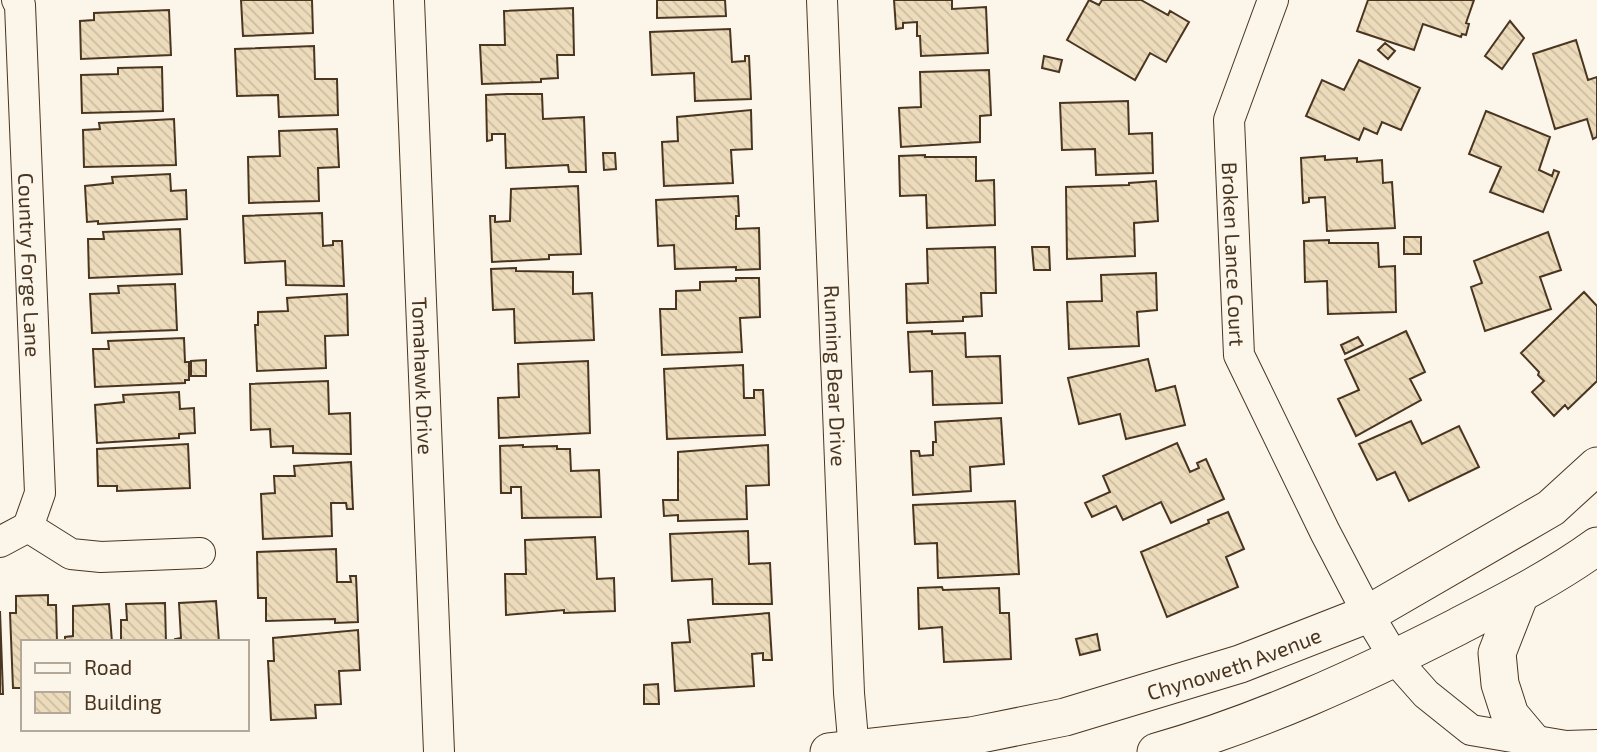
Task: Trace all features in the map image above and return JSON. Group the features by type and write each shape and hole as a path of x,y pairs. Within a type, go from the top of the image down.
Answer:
{"street":[{"name":"Country Forge Lane","path":"17,0 20,5 40,493 28,527"},
{"name":"Tomahawk Drive","path":"409,0 439,752"},
{"name":"Running Bear Drive","path":"822,0 849,693 841,751"},
{"name":"Broken Lance Court","path":"1273,0 1229,120 1239,355 1325,533 1368,614 1395,659 1426,694 1471,730 1566,746 1597,745"},
{"name":"Chynoweth Avenue","path":"841,751 971,736 1065,717 1240,664 1368,614 1551,508 1597,467"},
{"path":"0,542 28,527 71,554 101,557 200,553"},
{"path":"1156,752 1217,744 1395,659 1520,594 1596,546"},
{"path":"1520,594 1497,653 1500,684 1510,715 1531,740"}],"building":[{"path":"241,0 312,0 313,33 243,36"},
{"path":"657,0 725,0 726,16 657,18"},
{"path":"894,0 952,0 952,9 986,7 988,53 921,56 917,22 903,23 903,28 896,29"},
{"path":"1089,0 1099,5 1102,0 1141,0 1168,15 1170,11 1189,22 1166,62 1150,53 1135,80 1067,40"},
{"path":"1368,0 1474,0 1466,23 1469,24 1466,35 1462,34 1461,37 1423,24 1414,50 1357,31"},
{"path":"573,8 574,55 557,55 558,78 541,79 541,82 482,84 480,45 505,45 504,11"},
{"path":"169,10 171,55 81,59 80,21 94,20 94,13"},
{"path":"1510,21 1524,38 1502,69 1485,56"},
{"path":"730,29 732,62 745,61 745,56 749,56 751,99 695,101 694,73 652,75 650,32"},
{"path":"1576,40 1588,80 1597,77 1597,137 1593,139 1587,119 1555,129 1533,54"},
{"path":"1385,43 1395,51 1388,59 1378,50"},
{"path":"314,46 315,79 337,79 338,115 279,117 278,95 237,96 235,49"},
{"path":"1044,56 1062,60 1059,72 1042,68"},
{"path":"1359,60 1420,88 1401,130 1382,122 1377,134 1364,128 1359,140 1306,116 1322,80 1344,90"},
{"path":"162,67 163,111 82,113 81,75 118,74 118,68"},
{"path":"989,70 991,115 980,116 980,142 901,147 899,108 921,107 920,72"},
{"path":"542,94 543,119 584,117 586,172 569,172 568,165 506,168 505,134 492,134 492,140 487,141 486,95"},
{"path":"1128,101 1129,134 1152,133 1153,173 1096,175 1095,149 1062,150 1060,103"},
{"path":"751,110 752,149 731,150 733,183 664,186 662,142 678,141 677,117"},
{"path":"1486,111 1550,137 1539,170 1552,176 1554,170 1559,172 1543,212 1490,192 1501,167 1469,154"},
{"path":"174,119 176,165 84,167 83,130 100,129 99,123"},
{"path":"337,129 339,167 318,168 319,201 249,203 248,157 280,156 279,131"},
{"path":"603,153 615,153 616,169 604,170"},
{"path":"899,156 976,157 976,181 994,180 995,225 927,228 926,195 900,196"},
{"path":"1325,156 1325,160 1382,160 1383,183 1392,182 1395,228 1327,231 1325,197 1309,198 1309,202 1303,203 1301,158"},
{"path":"170,174 171,191 186,190 187,219 98,224 98,221 87,222 85,186 113,183 112,177"},
{"path":"1156,181 1158,221 1134,223 1135,256 1067,259 1066,187 1129,185"},
{"path":"578,186 581,254 549,255 549,259 492,262 490,216 495,216 495,222 510,221 511,189"},
{"path":"738,196 739,216 736,216 736,229 759,228 760,269 675,269 674,245 658,246 656,200"},
{"path":"322,213 323,246 333,245 333,241 342,241 344,286 286,285 285,261 245,263 243,216"},
{"path":"180,229 182,274 89,278 88,239 104,239 103,232"},
{"path":"1548,232 1561,270 1540,277 1551,309 1485,331 1471,287 1482,283 1474,261"},
{"path":"1404,237 1421,237 1421,254 1404,254"},
{"path":"1329,240 1329,243 1378,243 1379,267 1395,266 1396,312 1328,314 1327,281 1305,282 1304,241"},
{"path":"995,247 996,293 981,293 982,316 963,317 963,321 907,323 906,284 928,283 927,249"},
{"path":"1032,247 1049,247 1050,270 1034,270"},
{"path":"516,268 516,271 573,272 573,294 592,293 594,340 515,343 514,309 493,310 491,269"},
{"path":"1156,273 1157,310 1137,312 1139,346 1069,349 1067,302 1102,301 1101,275"},
{"path":"736,278 759,278 760,317 740,318 742,352 662,355 660,309 676,309 676,291 700,290 700,282 736,281"},
{"path":"175,284 177,330 92,333 90,294 119,293 118,286"},
{"path":"1584,292 1597,306 1597,381 1568,409 1565,405 1554,416 1532,392 1544,381 1521,353"},
{"path":"347,294 348,335 325,336 326,368 257,371 255,325 258,325 258,312 288,311 287,298"},
{"path":"932,331 932,334 965,333 966,357 1000,356 1002,403 933,405 932,371 910,372 908,332"},
{"path":"1406,331 1425,372 1410,379 1421,400 1356,436 1338,399 1359,390 1345,360"},
{"path":"1358,337 1363,345 1345,354 1341,345"},
{"path":"184,338 185,362 189,362 189,380 185,380 185,383 95,387 93,349 109,349 108,341"},
{"path":"1148,359 1156,391 1175,386 1185,425 1126,439 1120,414 1079,424 1068,378"},
{"path":"206,360 206,376 191,376 191,361"},
{"path":"588,361 590,433 499,438 498,398 519,397 518,364"},
{"path":"743,365 744,398 754,398 754,390 763,390 765,435 667,439 664,369"},
{"path":"328,381 329,414 350,413 351,454 293,453 293,446 271,447 270,429 251,430 250,384"},
{"path":"179,392 180,409 194,408 195,433 179,434 179,438 97,443 95,405 124,402 123,395"},
{"path":"1001,418 1004,464 970,467 971,491 913,495 911,451 919,451 920,456 933,455 933,442 936,442 935,422"},
{"path":"1411,421 1422,444 1459,426 1479,467 1409,501 1395,472 1377,480 1359,444"},
{"path":"1177,443 1190,472 1199,468 1197,463 1206,459 1224,499 1171,523 1161,502 1123,520 1116,506 1092,517 1085,503 1110,492 1103,476"},
{"path":"188,444 190,488 117,491 117,486 98,486 97,449"},
{"path":"768,445 769,485 746,486 747,519 678,521 678,515 664,516 663,500 678,500 678,452"},
{"path":"500,446 570,449 571,471 599,470 601,517 522,518 521,487 511,487 511,493 501,493"},
{"path":"351,462 353,509 347,509 346,503 331,503 332,536 263,539 261,494 275,493 274,476 295,476 294,466"},
{"path":"1015,501 1019,574 938,578 937,543 915,544 913,505"},
{"path":"1228,512 1244,549 1226,557 1238,587 1167,617 1141,552"},
{"path":"748,531 749,564 770,563 772,604 713,604 712,579 672,581 670,534"},
{"path":"595,537 597,579 614,578 615,611 564,613 564,610 506,615 505,574 526,574 525,540"},
{"path":"336,549 337,582 351,582 350,576 356,576 358,622 335,623 335,619 266,621 266,598 258,598 257,552"},
{"path":"942,587 943,590 999,588 1000,613 1009,613 1011,659 944,662 942,627 919,629 918,588"},
{"path":"48,595 48,605 56,605 57,640 21,640 21,688 13,688 10,613 16,613 16,596"},
{"path":"216,601 219,640 175,640 181,638 179,603"},
{"path":"165,603 166,640 121,640 121,620 127,620 126,604"},
{"path":"109,604 112,640 65,640 65,637 73,636 73,606"},
{"path":"0,611 3,694 0,694"},
{"path":"769,613 772,660 763,660 763,653 752,654 754,686 675,691 672,643 690,642 688,620"},
{"path":"358,630 360,670 339,671 341,704 315,705 316,718 271,720 268,661 274,661 273,638"},
{"path":"1097,634 1100,650 1080,655 1076,639"},
{"path":"658,684 659,704 644,704 644,685"}]}
